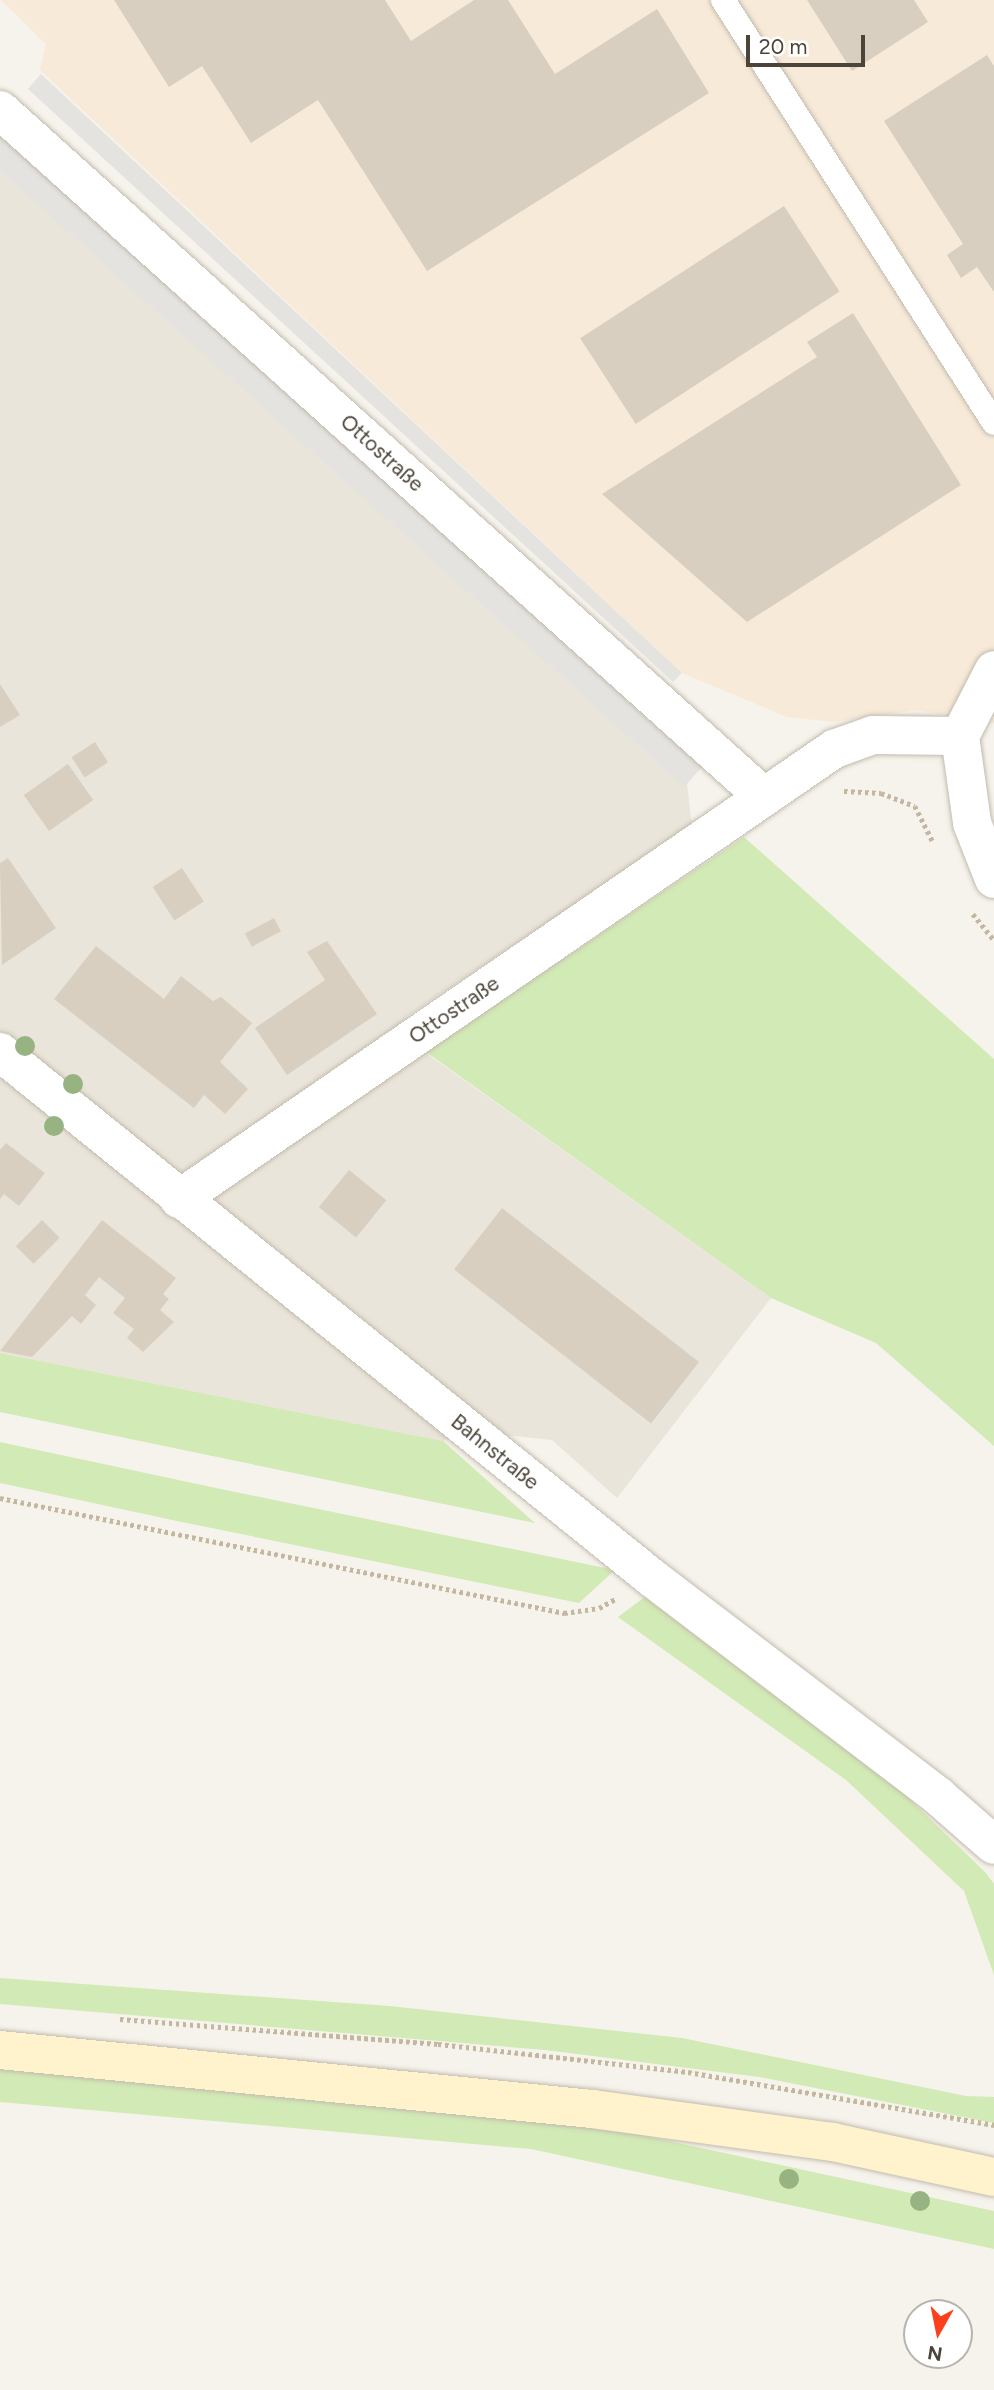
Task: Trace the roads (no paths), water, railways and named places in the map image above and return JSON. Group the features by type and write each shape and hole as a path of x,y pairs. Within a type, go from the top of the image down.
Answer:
{"main road":[{"path":"0,2049 592,2109 833,2142 994,2177"}],"street":[{"name":"Ottostraße","path":"0,110 764,797"},
{"path":"994,670 960,736 972,823 994,879"},
{"name":"Ottostraße","path":"179,1199 834,749 873,735 960,736"},
{"name":"Bahnstraße","path":"0,1052 652,1578 938,1796 994,1845"}],"lane":[{"path":"723,0 994,423"}]}
